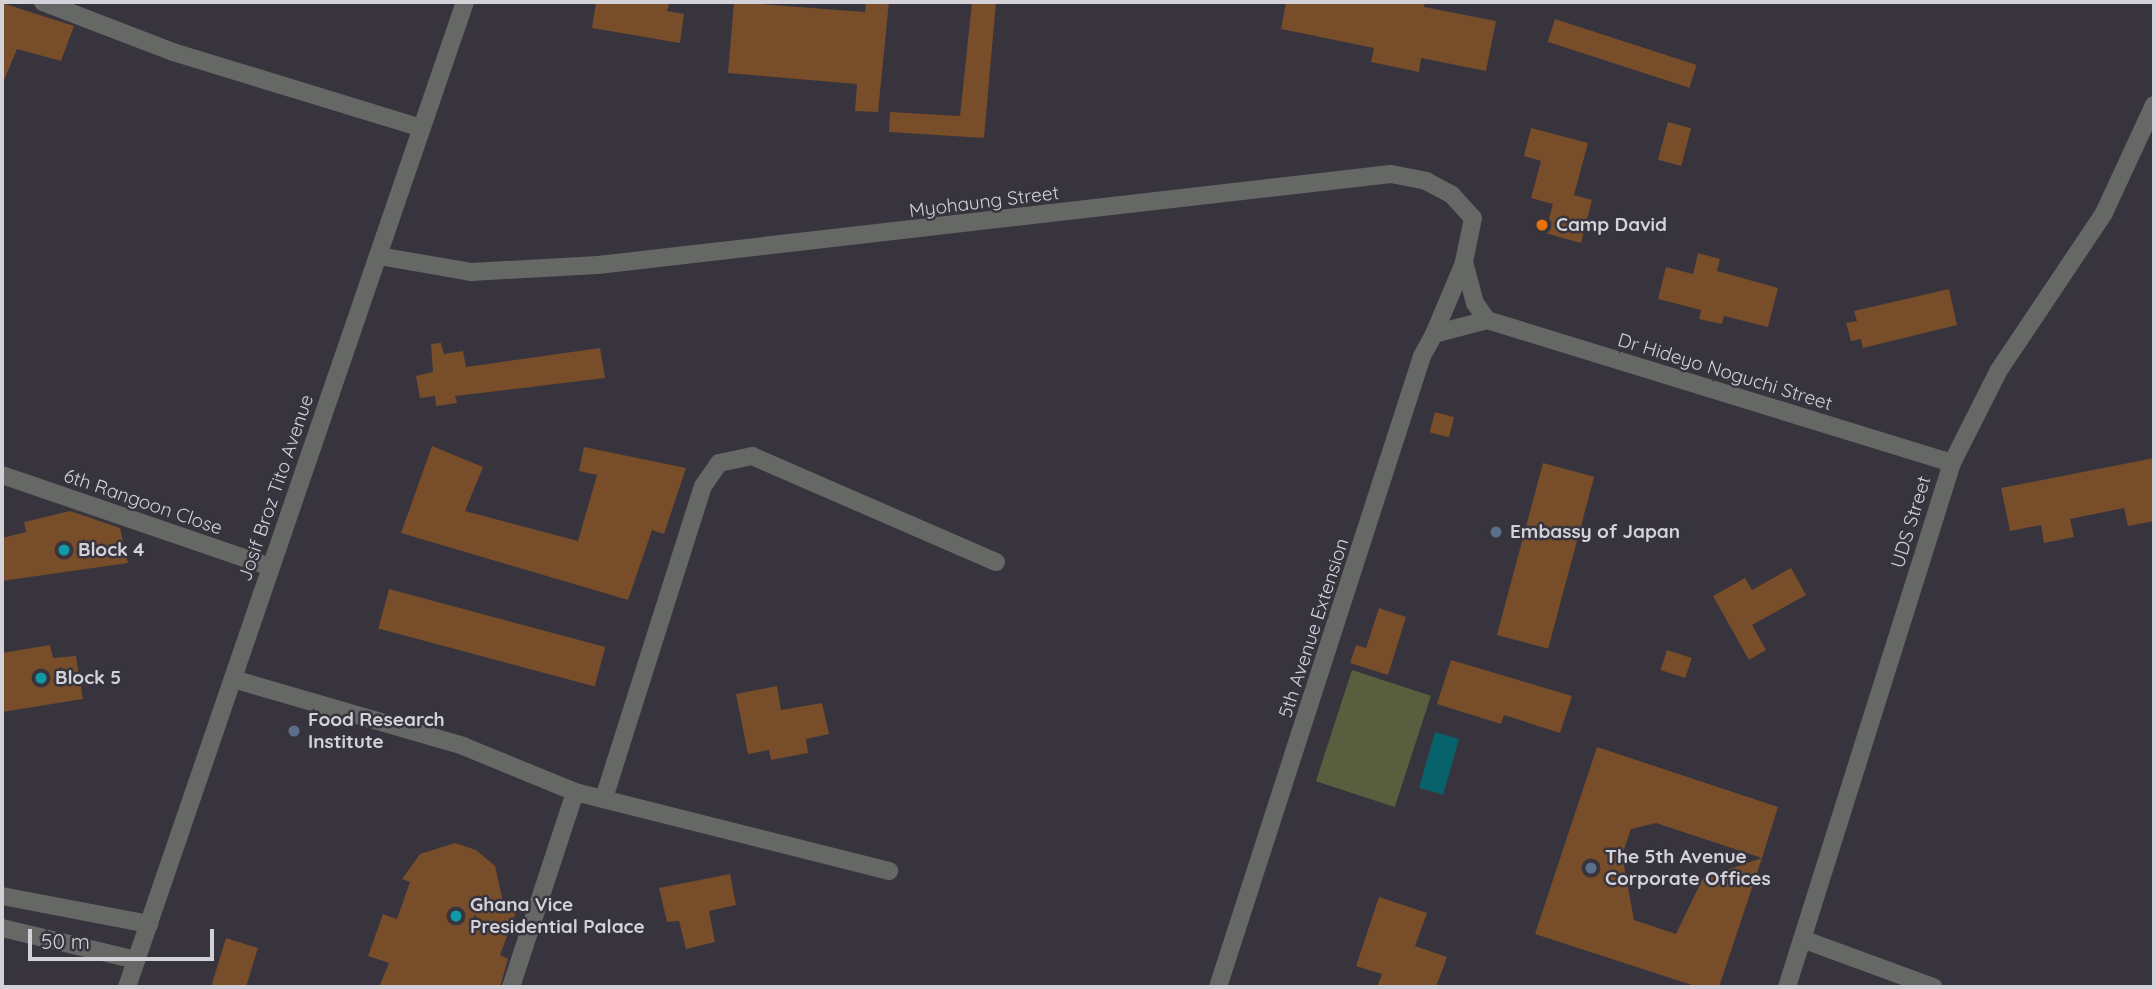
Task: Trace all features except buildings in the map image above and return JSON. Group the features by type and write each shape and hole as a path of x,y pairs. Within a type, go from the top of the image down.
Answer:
{"street":[{"path":"43,2 173,52 422,128"},
{"name":"Josif Broz Tito Avenue","path":"127,987 465,2"},
{"name":"UDS Street","path":"1787,987 1952,463 1999,370 2104,213 2154,104"},
{"name":"Myohaung Street","path":"379,256 471,272 598,265 1391,174 1426,181 1452,195 1473,218 1464,262 1475,303 1487,320"},
{"name":"5th Avenue Extension","path":"1218,987 1422,356 1464,262"},
{"path":"1434,334 1487,320"},
{"name":"Dr Hideyo Noguchi Street","path":"1487,320 1952,463"},
{"path":"604,797 703,486 719,463 752,457 996,562"},
{"name":"6th Rangoon Close","path":"2,475 270,567"},
{"path":"233,679 463,746 575,792 604,797 889,871"},
{"path":"511,987 575,792"},
{"path":"2,896 149,924"},
{"path":"2,928 136,960"},
{"path":"1802,939 1933,987"}],"green space":[{"path":"1352,670 1431,696 1395,807 1316,781"}],"water":[{"path":"1435,732 1459,739 1443,795 1419,788"}],"place":[{"name":"Camp David","path":"1542,225"},
{"name":"Embassy of Japan","path":"1496,532"},
{"name":"Block 4","path":"64,550"},
{"name":"Block 5","path":"41,678"},
{"name":"Food Research Institute","path":"294,731"},
{"name":"The 5th Avenue Corporate Offices","path":"1591,868"},
{"name":"Ghana Vice Presidential Palace","path":"456,916"}]}
